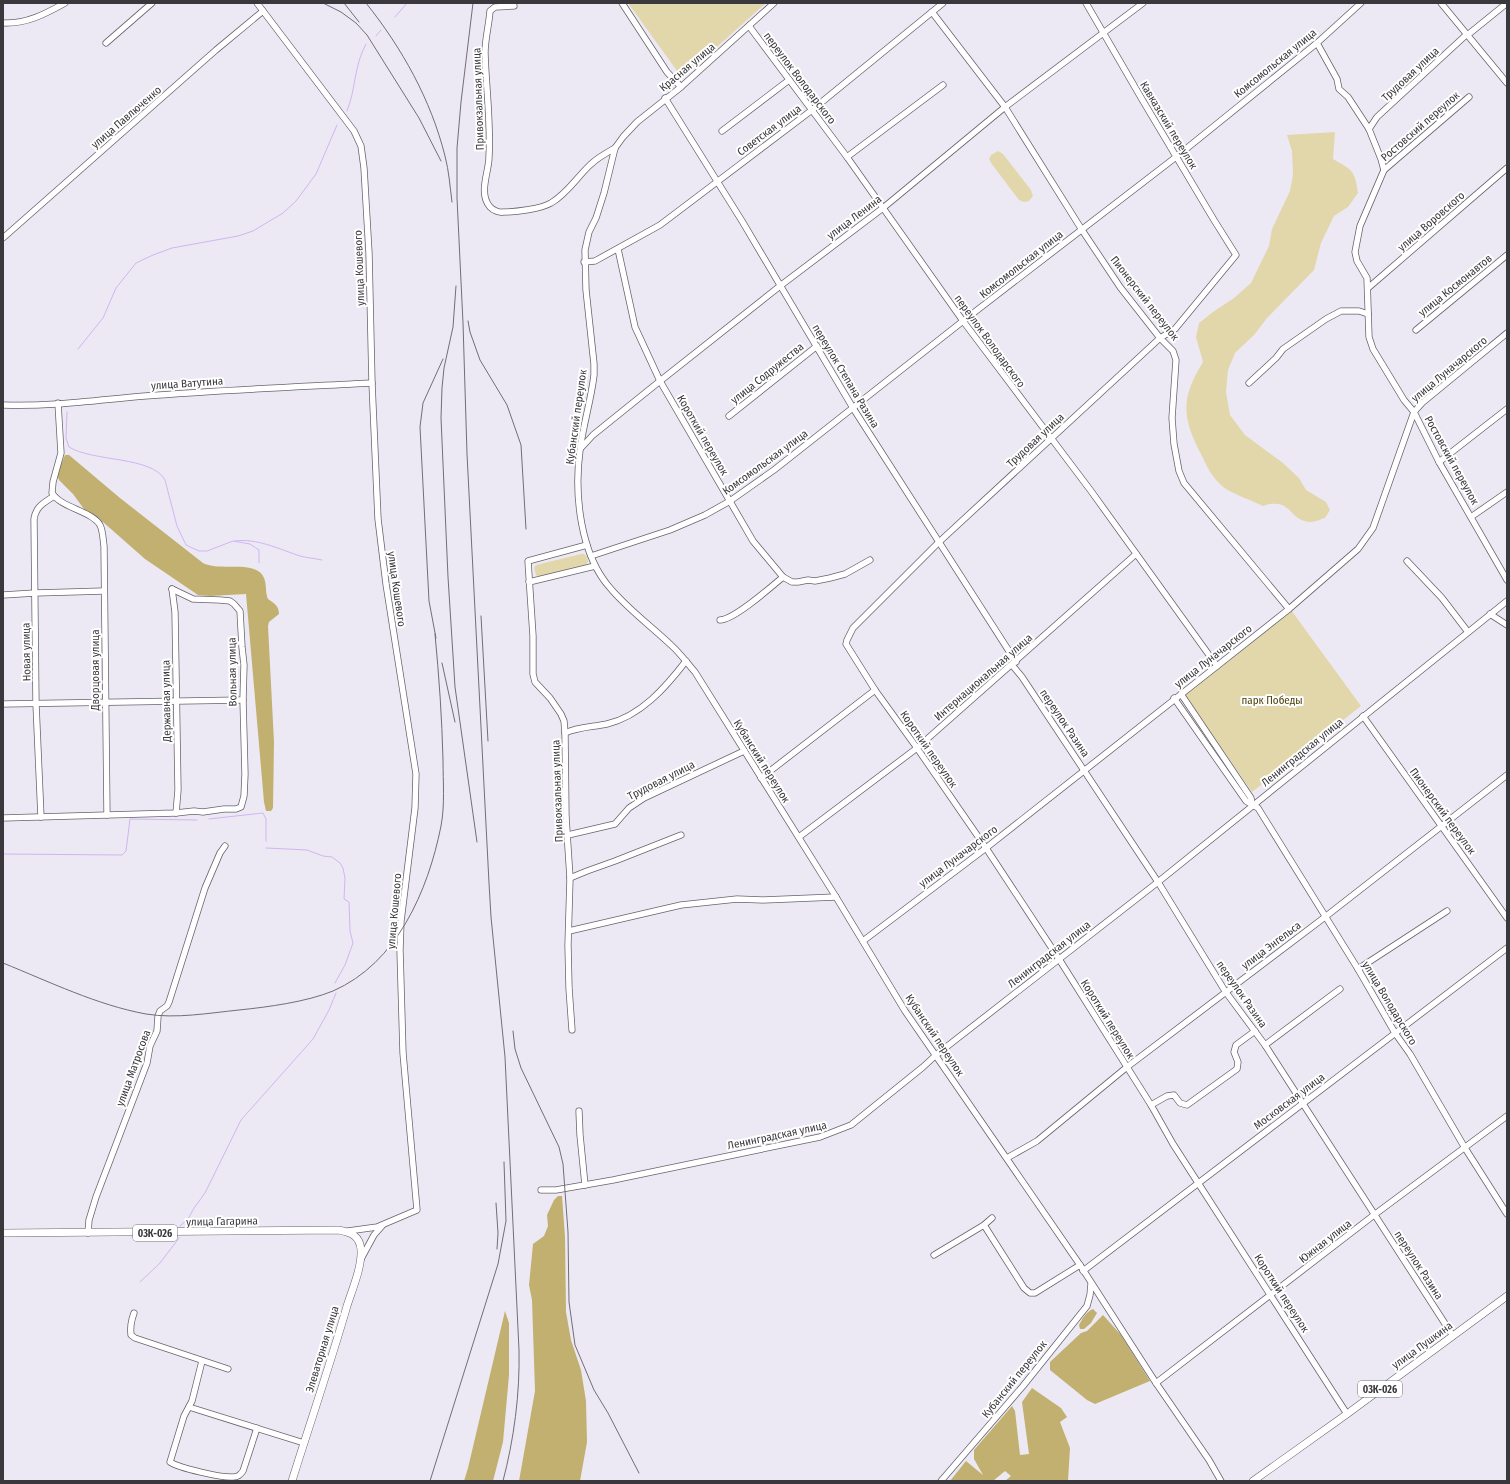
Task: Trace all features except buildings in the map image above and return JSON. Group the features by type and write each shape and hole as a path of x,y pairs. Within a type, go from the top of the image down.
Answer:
{"main road":[{"name":"улица Гагарина","path":"3,1233 344,1231"},
{"name":"Элеваторная улица","path":"292,1481 341,1327 360,1261 361,1250 359,1241 353,1235 344,1231"},
{"name":"улица Пушкина","path":"1253,1481 1507,1296"}],"street":[{"path":"3,23 27,21 65,3"},
{"path":"106,43 152,3"},
{"name":"улица Кошевого","path":"257,3 354,131 361,146 364,168 369,253 376,500 381,545 416,774 415,808 402,915 400,950 403,1053 417,1210"},
{"path":"622,3 667,72 681,87"},
{"name":"Красная улица","path":"589,232 596,218 615,148 623,137 637,122 665,98 681,87 774,3"},
{"name":"Советская улица","path":"584,262 595,261 660,225 812,110 943,3"},
{"name":"Кавказский переулок","path":"1086,3 1104,32 1142,101 1236,255"},
{"name":"улица Ленина","path":"580,450 594,435 660,381 780,286 883,208 1006,107 1143,3"},
{"name":"Комсомольская улица","path":"591,556 670,530 705,515 730,501 774,470 963,321 1176,157 1317,43 1361,3"},
{"path":"1441,3 1507,83"},
{"name":"Трудовая улица","path":"1369,129 1377,117 1468,34 1507,3"},
{"name":"Привокзальная улица","path":"493,210 487,202 484,189 489,159 490,136 485,51 490,11 495,7 514,6"},
{"name":"улица Павлюченко","path":"3,238 263,11"},
{"name":"Пионерский переулок","path":"932,12 1006,107 1082,230 1120,287 1160,338 1173,351 1176,360 1172,418 1174,444 1179,471 1184,483 1289,608"},
{"name":"переулок Володарского","path":"749,26 847,158 963,321 1217,666"},
{"name":"Ростовский переулок","path":"1317,43 1337,79 1339,89 1348,97 1369,129 1384,170"},
{"path":"722,131 789,80"},
{"path":"847,158 943,85"},
{"name":"Ростовский переулок","path":"1469,97 1384,170 1360,226 1355,252 1357,261 1367,278 1369,337 1373,350 1404,400 1414,412 1439,462 1507,580"},
{"name":"переулок Степана Разина","path":"665,98 742,221 853,408 938,543 1003,640 1014,663"},
{"name":"Красная улица","path":"493,210 502,213 532,209 551,203 574,183 590,164 601,155 615,148"},
{"name":"улица Воровского","path":"1368,288 1507,168"},
{"name":"Кубанский переулок","path":"589,232 584,262 594,375 580,450 578,497 587,545 595,566 609,588 624,604 672,646 695,672 799,837 905,1010 1007,1158 1156,1383 1210,1460 1221,1481"},
{"path":"618,249 635,328 660,381"},
{"name":"Трудовая улица","path":"846,640 853,628 938,543 1160,338 1175,329 1236,255"},
{"name":"улица Космонавтов","path":"1416,330 1507,255"},
{"path":"1250,383 1276,358 1283,349 1326,319 1341,311 1359,311 1368,314"},
{"name":"улица Луначарского","path":"863,941 986,848 1174,698 1217,666 1289,608 1358,549 1373,528 1414,412 1423,402 1507,333"},
{"name":"улица Содружества","path":"729,416 817,346"},
{"name":"Короткий переулок","path":"660,381 754,541 783,577"},
{"name":"улица Ватутина","path":"3,404 36,406 58,403 264,388 372,383"},
{"path":"54,496 52,494 53,482 61,453 58,403"},
{"path":"1439,462 1507,409"},
{"path":"1472,517 1507,492"},
{"name":"Дворцовая улица","path":"54,496 92,518 100,525 104,546 107,816"},
{"name":"Новая улица","path":"41,817 36,704 34,519 35,511 54,496"},
{"name":"Привокзальная улица","path":"572,1030 569,988 570,878 565,783 565,733 561,714 550,698 535,682 533,674 533,636 528,561 587,545"},
{"name":"Интернациональная улица","path":"799,837 917,748 1136,554"},
{"path":"720,620 730,618 744,609 783,577 792,582 808,580 815,581 844,574 870,560"},
{"path":"1407,561 1442,598 1468,632"},
{"path":"529,582 595,566"},
{"name":"Вольная улица","path":"172,589 193,599 226,600 238,608 241,617 244,665 243,700 245,774 244,796 241,807 203,812 194,811 176,813"},
{"name":"Державная улица","path":"172,589 175,612 178,790 176,813"},
{"path":"3,595 104,591"},
{"name":"Ленинградская улица","path":"541,1190 556,1190 585,1185 820,1137 842,1129 858,1119 936,1055 1158,882 1362,716 1401,687 1507,601"},
{"path":"1490,614 1507,625"},
{"name":"Короткий переулок","path":"846,640 846,644 875,690 986,848 1059,959 1151,1105 1173,1144 1199,1182 1347,1414"},
{"path":"565,733 573,729 608,724 633,714 661,691 686,661"},
{"name":"переулок Разина","path":"1014,663 1158,882 1225,991 1265,1045 1453,1336"},
{"path":"761,778 875,690"},
{"name":"улица Володарского","path":"1181,694 1251,798 1252,805"},
{"name":"улица Володарского","path":"1174,698 1246,801 1258,808 1358,969 1395,1033 1410,1054 1465,1148 1505,1206 1507,1214"},
{"path":"3,704 243,700"},
{"name":"Пионерский переулок","path":"1362,716 1442,825 1507,918"},
{"name":"Трудовая улица","path":"568,834 615,824 629,808 644,798 744,751"},
{"name":"улица Энгельса","path":"1007,1158 1036,1141 1127,1067 1225,991 1325,917 1507,775"},
{"path":"3,818 176,813"},
{"path":"570,878 681,835"},
{"name":"улица Матросова","path":"88,1233 89,1220 96,1197 146,1063 150,1046 156,1036 158,1016 160,1011 167,1006 169,1002 205,888 220,853 225,846"},
{"path":"569,931 681,905 737,899 763,900 836,897"},
{"path":"1358,969 1447,911"},
{"name":"Московская улица","path":"1081,1268 1199,1182 1507,948"},
{"path":"1265,1045 1340,989"},
{"path":"1151,1105 1167,1096 1174,1096 1180,1103 1187,1105 1236,1069 1238,1062 1234,1052 1236,1045 1255,1031"},
{"path":"580,1111 580,1135 585,1185"},
{"name":"Южная улица","path":"1156,1383 1374,1215 1507,1116"},
{"name":"улица Гагарина","path":"344,1231 360,1230 383,1225 417,1210"},
{"path":"934,1255 984,1225 992,1218"},
{"name":"Элеваторная улица","path":"360,1261 374,1235 383,1225"},
{"path":"984,1225 1024,1288 1030,1293 1035,1292 1081,1268"},
{"name":"Кубанский переулок","path":"942,1481 1023,1386 1086,1306 1090,1295 1091,1284"},
{"path":"134,1313 130,1322 130,1336 228,1370"},
{"path":"202,1361 192,1401 184,1416 170,1462 175,1466 232,1477 239,1476 244,1471 257,1428"},
{"path":"189,1407 304,1443"}],"green space":[{"path":"628,3 766,3 710,53 686,73 680,75"},
{"path":"1335,132 1333,159 1352,172 1356,180 1358,193 1348,207 1334,216 1321,243 1314,270 1267,318 1254,335 1235,353 1228,370 1226,392 1230,415 1245,435 1283,463 1299,478 1306,490 1326,502 1330,510 1325,518 1310,522 1297,518 1285,506 1272,504 1263,506 1222,486 1210,472 1195,443 1187,419 1186,409 1190,387 1203,362 1196,337 1199,323 1234,298 1251,283 1269,246 1272,229 1290,191 1293,175 1292,151 1287,135"},
{"path":"998,151 1003,154 1031,190 1033,196 1029,201 1024,202 1019,200 991,163 989,159 991,155"},
{"path":"584,554 587,557 588,562 585,566 539,577 536,575 534,568 536,565"},
{"name":"парк Победы","path":"1291,610 1361,706 1252,792 1184,695"}],"shaded area":[{"path":"65,455 69,455 120,498 203,563 219,566 246,567 260,572 264,578 268,599 274,603 279,611 279,614 269,622 268,626 274,742 273,808 271,811 266,811 264,802 246,594 210,596 198,595 145,559 103,522 84,509 73,494 59,480 57,474"},
{"path":"558,1196 562,1196 565,1237 566,1312 571,1340 581,1370 586,1401 587,1442 580,1481 519,1481 535,1391 532,1300 529,1285 533,1244 544,1236 548,1226 547,1215 554,1200"},
{"path":"1093,1309 1097,1313 1091,1323 1084,1329 1080,1329 1079,1325 1083,1318"},
{"path":"505,1311 509,1323 509,1375 503,1442 493,1481 464,1481 468,1468"},
{"path":"1103,1315 1121,1335 1150,1381 1095,1404 1087,1400 1050,1370 1050,1362 1081,1333 1087,1331"},
{"path":"1032,1388 1061,1408 1067,1417 1060,1422 1070,1448 1068,1481 1005,1481 1011,1476 1005,1471 993,1481 950,1481 966,1461 983,1475 974,1459 974,1450 1012,1406 1015,1411 1020,1455 1029,1454 1022,1402"}],"waterway":[{"path":"395,17 407,3"},
{"path":"376,36 381,30"},
{"path":"347,111 359,60 366,44"},
{"path":"78,349 103,318 116,288 136,263 172,248 238,236 253,231 283,213 296,201 316,174 337,125"},
{"path":"67,412 66,438 69,447 79,452 135,463 158,472 165,480 177,526 186,545 199,551 207,551 233,541 250,544 259,550 259,563"},
{"path":"235,541 251,541 276,547 300,556 322,560"},
{"path":"209,819 263,813 266,819 266,841"},
{"path":"3,854 122,855 126,851 130,819 197,820"},
{"path":"266,848 307,850 323,856 332,857 340,863 343,868 345,878 344,899 349,902 350,931 353,943 345,965 335,983"},
{"path":"180,1226 188,1219 205,1193 241,1120 313,1039 329,1010 336,993"},
{"path":"140,1282 160,1263 179,1238"}],"railway":[{"path":"323,3 341,12 356,23 367,35 419,118 441,161"},
{"path":"344,3 359,22"},
{"path":"366,3 392,38 403,56 414,75 432,115 445,156 452,202"},
{"path":"473,3 457,148 457,198 467,454 489,883 505,1057 519,1350 516,1416 503,1481"},
{"path":"456,286 453,327 444,368 441,418 448,577 455,687 477,842"},
{"path":"468,321 470,332 480,360 507,405 521,445 526,529"},
{"path":"436,638 429,601 420,427 423,403 443,359"},
{"path":"481,616 488,741"},
{"path":"3,963 110,1005 146,1014 169,1016 274,1006 322,995 355,979 375,963 392,944 406,922 428,875 441,826 443,802 443,744 435,634"},
{"path":"442,663 455,722"},
{"path":"513,1031 515,1049 521,1068 559,1147 563,1164 568,1232 569,1302 575,1345 594,1390 608,1413 639,1473"},
{"path":"430,1481 498,1264 506,1221 504,1162"},
{"path":"496,1203 498,1233 497,1249"}]}
